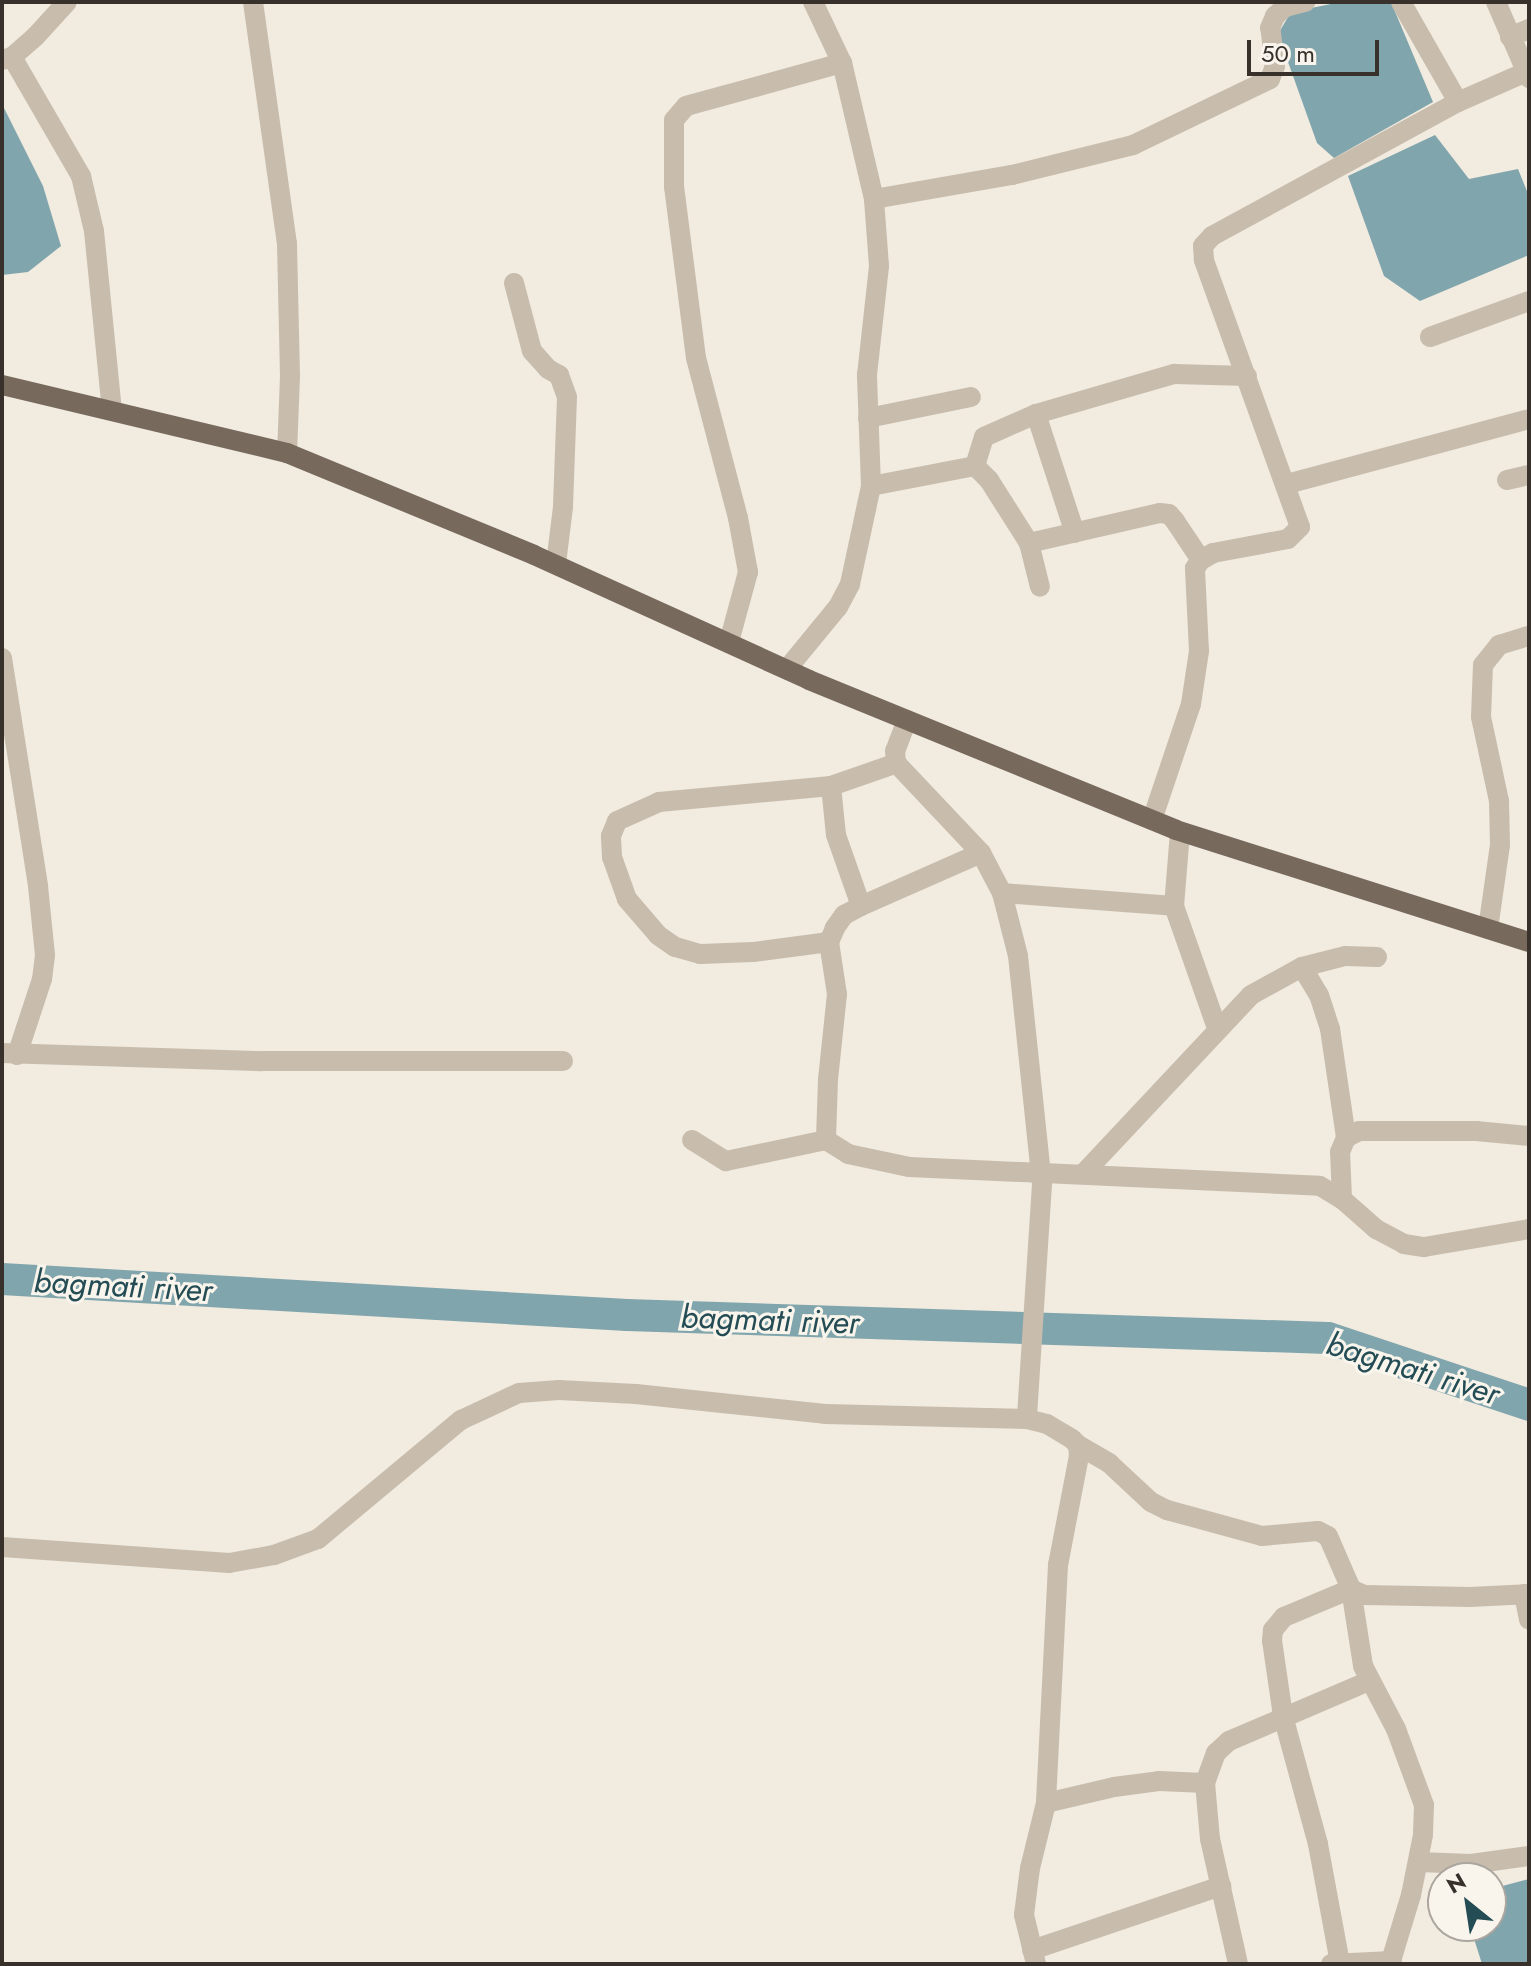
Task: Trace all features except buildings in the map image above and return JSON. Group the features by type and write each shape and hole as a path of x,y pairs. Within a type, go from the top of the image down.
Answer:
{"main road":[{"path":"2,385 287,453 556,564 907,720 1180,832 1529,942"}],"street":[{"path":"67,2 7,59 81,176 94,231 112,410"},
{"path":"253,2 287,244 290,376 287,453"},
{"path":"787,669 838,607 850,584 871,486 867,375 879,266 874,199 842,63 813,2"},
{"path":"874,199 1012,175 1133,145 1270,79 1275,66 1270,28 1275,16 1285,7 1305,2"},
{"path":"1401,2 1458,102"},
{"path":"1152,820 1191,704 1199,651 1195,568 1213,553 1296,534 1299,517 1204,260 1203,246 1212,236 1458,102 1527,75 1520,33 1496,2"},
{"path":"729,642 748,572 738,518 696,358 674,187 674,120 676,113 699,102 842,63"},
{"path":"514,283 532,351 548,369 559,375 567,397 563,507 556,564"},
{"path":"1430,337 1529,301"},
{"path":"975,466 984,437 1036,414 1174,374 1247,376"},
{"path":"868,418 971,397"},
{"path":"1036,414 1075,533"},
{"path":"1287,484 1529,419"},
{"path":"871,486 975,466"},
{"path":"975,466 989,480 1029,543 1040,587"},
{"path":"1507,480 1529,475"},
{"path":"1029,543 1169,514 1201,560"},
{"path":"1488,929 1500,845 1494,761 1481,717 1483,665 1499,645 1529,636"},
{"path":"2,658 38,886 45,955 42,979 10,1054 261,1061 563,1061"},
{"path":"907,720 895,751 897,763 981,853 1002,893 1018,956 1027,1015 1041,1178 1027,1419"},
{"path":"829,942 713,954 675,947 658,935 627,899 612,857 611,836 617,821 659,802 831,786 897,763"},
{"path":"831,786 836,835 861,906"},
{"path":"1180,832 1174,906 1217,1028"},
{"path":"826,1140 828,1079 837,994 829,942 844,915 981,853"},
{"path":"1002,893 1174,906"},
{"path":"1083,1174 1251,995 1302,967 1345,956 1377,957"},
{"path":"1302,967 1319,995 1330,1029 1346,1138 1340,1152 1342,1199"},
{"path":"1346,1138 1359,1131 1476,1131 1529,1136"},
{"path":"692,1140 726,1161 826,1140 848,1154 909,1167 1041,1178 1083,1174 1320,1186 1342,1199 1376,1229 1404,1244 1424,1247 1529,1229"},
{"path":"2,1547 229,1563 274,1555 318,1539 461,1420 519,1393 559,1390 825,1414 1027,1419 1047,1424 1109,1463 1151,1502 1167,1510 1262,1536 1318,1531 1328,1536 1351,1589 1363,1666 1396,1729 1424,1805 1418,1862 1391,1963 1335,1963 1318,1844 1283,1716 1272,1651 1276,1623 1351,1589 1364,1595 1526,1594 1529,1620"},
{"path":"1078,1445 1073,1498 1058,1565 1046,1803 1030,1868 1024,1915 1034,1957 1221,1886"},
{"path":"1238,1964 1210,1839 1205,1783 1216,1753 1229,1741 1369,1681"},
{"path":"1046,1803 1114,1787 1159,1781 1205,1783"},
{"path":"1418,1862 1471,1864 1529,1856"}],"water":[{"path":"1341,2 1391,2 1433,102 1334,158 1317,143 1278,34 1291,12"},
{"path":"2,104 43,186 61,246 28,272 2,275"},
{"path":"1435,135 1469,179 1518,169 1529,196 1529,255 1420,301 1384,276 1348,176"},
{"path":"1529,1879 1529,1964 1482,1964 1475,1942 1507,1942 1507,1885"}],"waterway":[{"name":"bagmati river","path":"2,1279 627,1315 1328,1338 1529,1405"}]}
